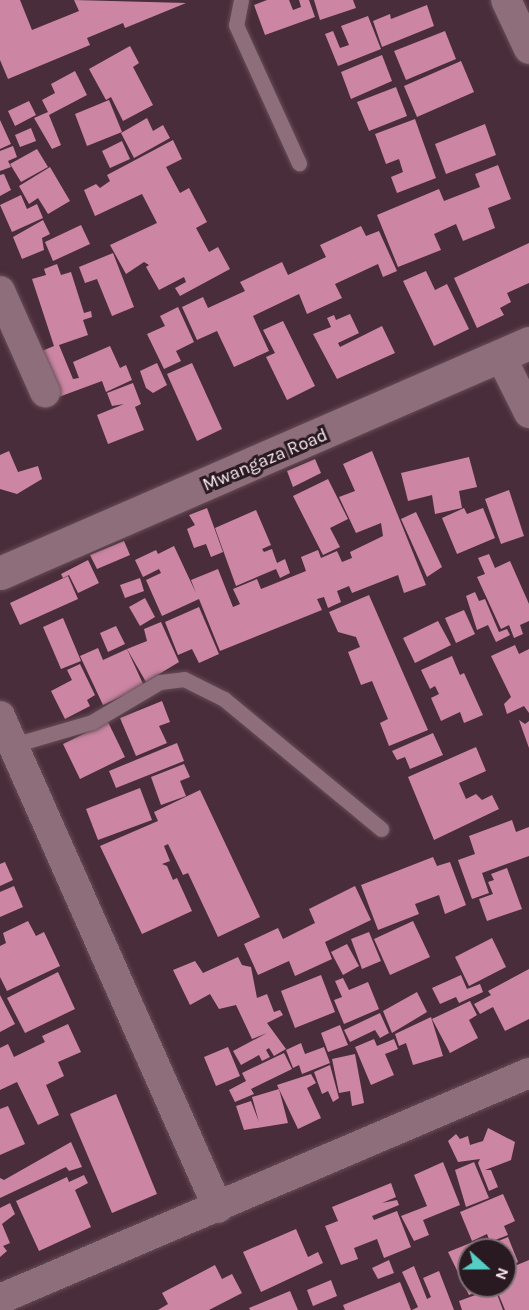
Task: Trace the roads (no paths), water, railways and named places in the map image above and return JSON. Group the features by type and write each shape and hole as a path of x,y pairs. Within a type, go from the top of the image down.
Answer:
{"main road":[{"name":"Mwangaza Road","path":"0,573 515,349"}],"street":[{"path":"506,0 529,49"},
{"path":"0,291 45,392"},
{"path":"515,349 529,413"},
{"path":"0,716 7,747 218,1208"},
{"path":"0,1299 527,1078"}],"lane":[{"path":"241,0 236,26 299,163"},
{"path":"7,747 92,722 160,682 184,679 224,699 381,829"}]}
